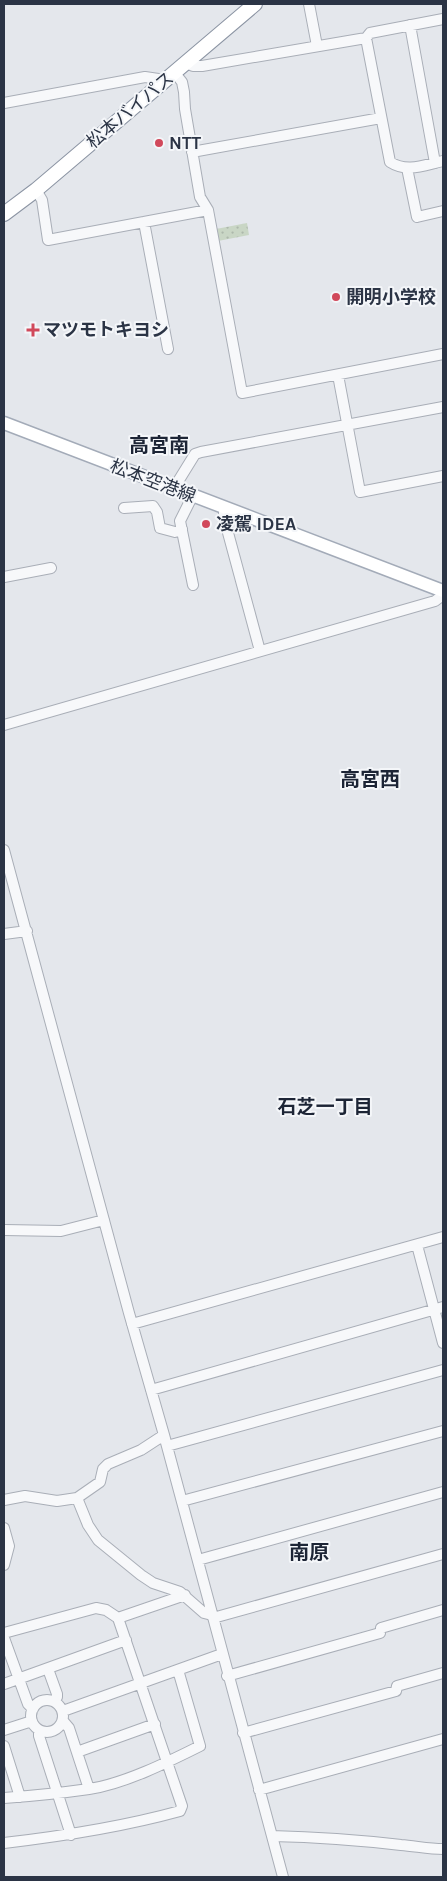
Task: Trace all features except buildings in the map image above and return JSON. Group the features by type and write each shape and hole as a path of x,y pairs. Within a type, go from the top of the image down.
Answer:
{"highway":[{"name":"松本バイパス","path":"4,214 36,190 255,4"}],"main road":[{"name":"松本空港線","path":"4,423 443,591"}],"street":[{"path":"309,4 317,46"},
{"path":"186,63 193,66 202,66 366,38 370,33 443,19"},
{"path":"366,38 390,162 399,168 439,162 410,25"},
{"path":"4,103 145,78 170,76 182,82 184,109 200,198 208,210 242,393 443,354"},
{"path":"192,152 381,118"},
{"path":"407,168 417,216 443,211"},
{"path":"36,190 42,200 48,240 208,210"},
{"path":"144,222 168,349"},
{"path":"338,375 360,492 443,476"},
{"path":"174,488 195,454 443,407"},
{"path":"193,495 180,521 193,584"},
{"path":"124,508 153,506 160,528 175,532 182,529"},
{"path":"224,508 224,518 260,651"},
{"path":"4,577 51,568"},
{"path":"4,725 435,601 443,595"},
{"path":"4,850 283,1877"},
{"path":"4,934 26,931"},
{"path":"4,1230 60,1231 104,1220"},
{"path":"132,1324 443,1238"},
{"path":"417,1245 439,1308 443,1343"},
{"path":"151,1390 439,1308"},
{"path":"4,1500 25,1496 57,1501 77,1498 100,1482 103,1470 108,1464 165,1441 443,1370"},
{"path":"182,1501 443,1431"},
{"path":"198,1560 443,1492"},
{"path":"77,1498 88,1526 98,1540 152,1583 174,1589 204,1613 213,1617 443,1554"},
{"path":"4,1528 9,1546 4,1565"},
{"path":"118,1618 185,1596"},
{"path":"4,1633 96,1608 106,1610 118,1618 182,1806 180,1811 123,1826 71,1835 4,1843"},
{"path":"228,1676 443,1610"},
{"path":"4,1638 28,1704 32,1709 32,1721 39,1731 71,1835"},
{"path":"4,1684 126,1640"},
{"path":"39,1731 46,1733 57,1729 63,1716 140,1683 222,1654"},
{"path":"48,1668 57,1694 54,1701"},
{"path":"4,1798 89,1789 110,1784 168,1762 200,1746 178,1670"},
{"path":"243,1733 396,1691 396,1686 443,1673"},
{"path":"32,1709 40,1702 54,1701"},
{"path":"54,1701 68,1728 89,1789"},
{"path":"4,1730 32,1721"},
{"path":"77,1752 155,1724"},
{"path":"259,1790 443,1739"},
{"path":"4,1746 20,1797"},
{"path":"272,1836 298,1836 443,1849"}],"green space":[{"path":"247,223 249,235 218,241 216,229"}],"place":[{"name":"NTT","path":"159,143"},
{"name":"開明小学校","path":"336,297"},
{"name":"マツモトキヨシ","path":"33,330"},
{"name":"凌駕 IDEA","path":"206,524"}],"district":[{"name":"高宮南","path":"159,445"},
{"name":"高宮西","path":"370,779"},
{"name":"石芝一丁目","path":"325,1106"},
{"name":"南原","path":"309,1552"}]}
